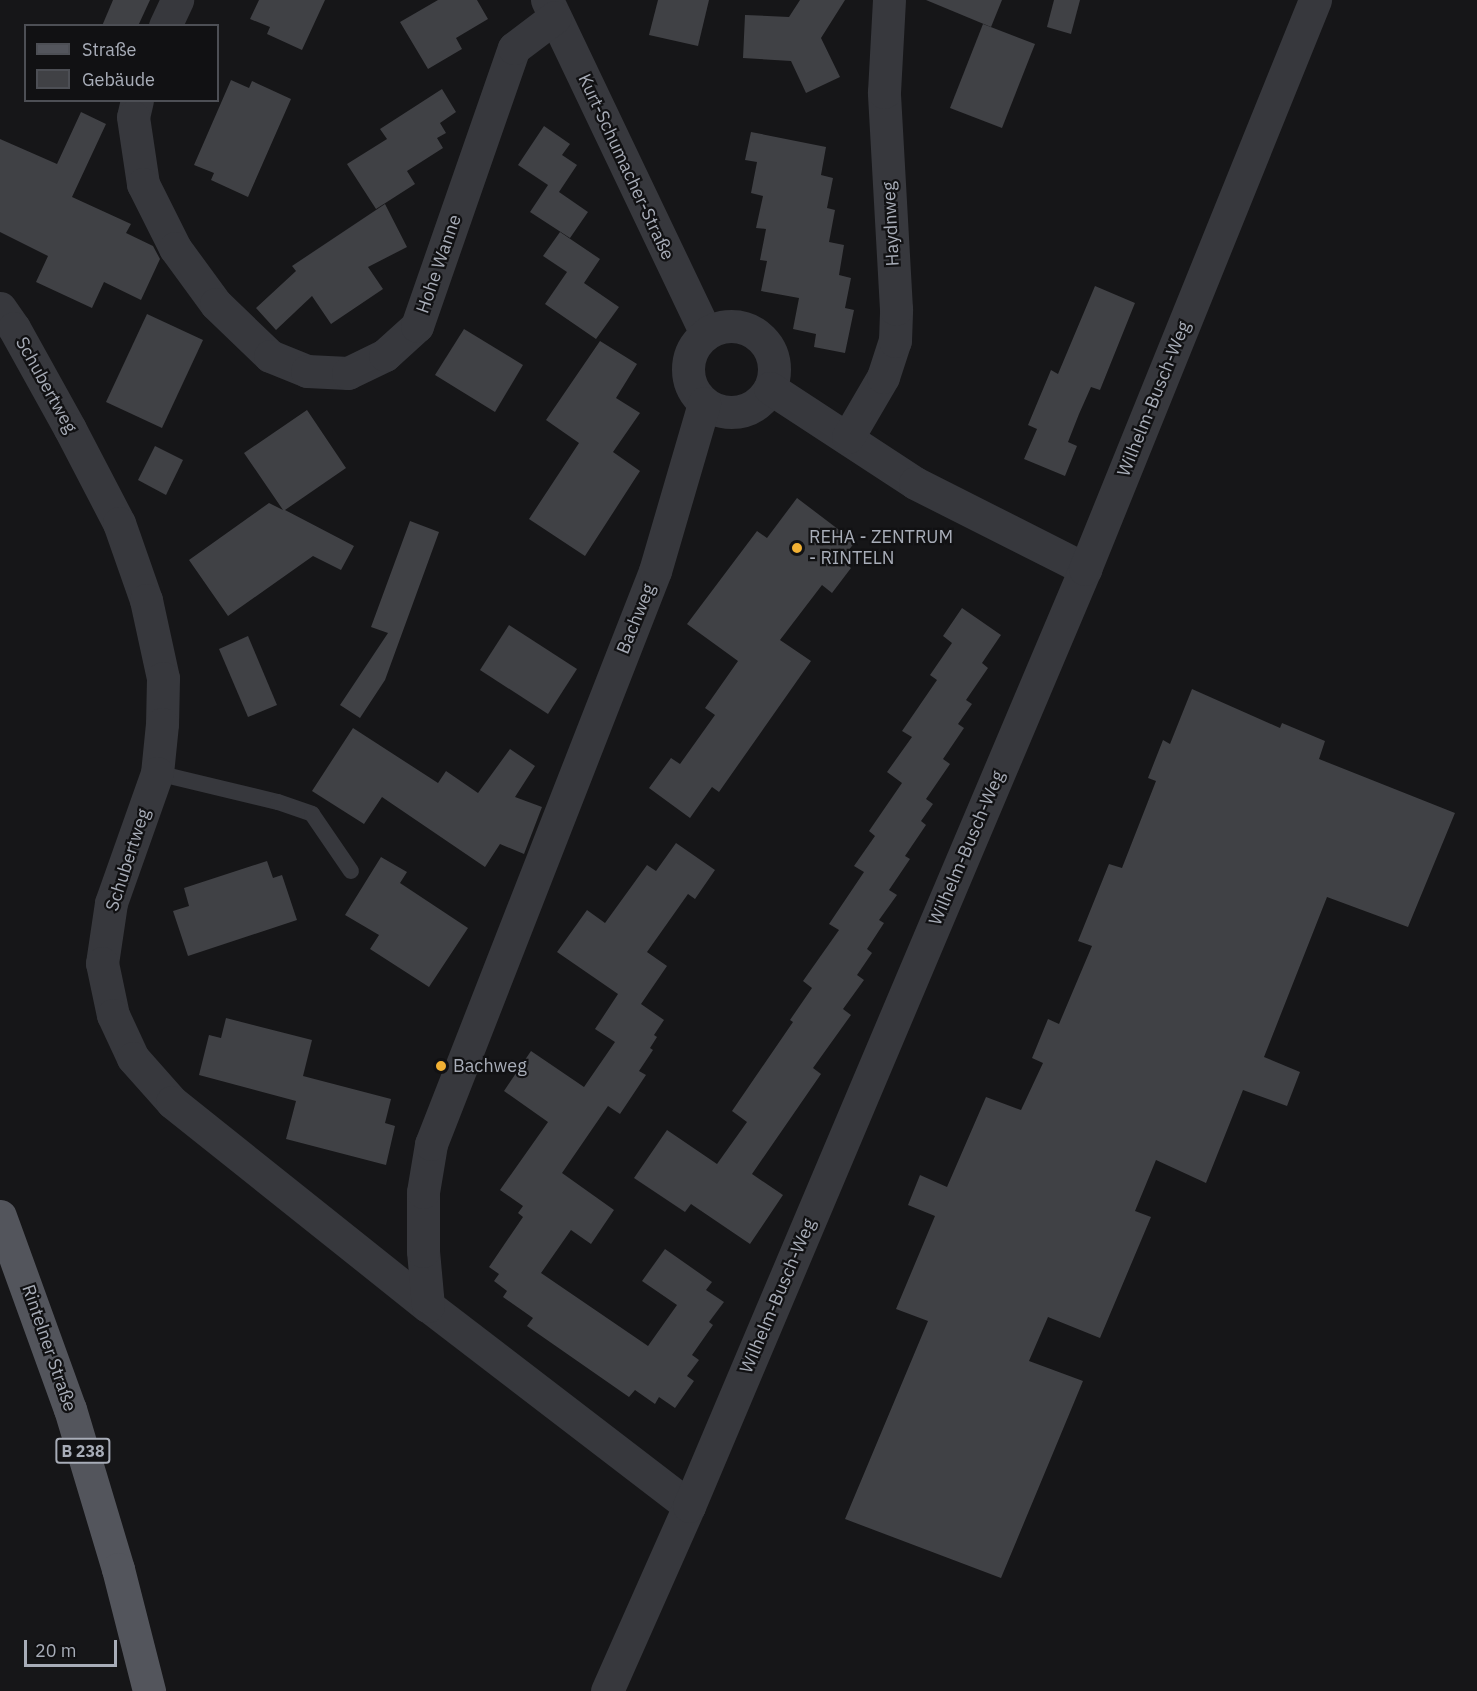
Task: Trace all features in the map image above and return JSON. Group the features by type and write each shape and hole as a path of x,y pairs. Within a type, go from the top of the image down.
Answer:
{"main road":[{"name":"Rintelner Straße","path":"0,1216 70,1409 118,1569 149,1691"}],"street":[{"path":"166,24 177,0"},
{"name":"Haydnweg","path":"848,437 883,376 895,341 896,309 884,92 889,0"},
{"name":"Wilhelm-Busch-Weg","path":"607,1691 689,1506 1085,569 1315,0"},
{"name":"Hohe Wanne","path":"137,102 133,117 143,184 175,248 216,304 270,356 307,371 348,373 385,355 417,326 514,48 551,9"},
{"name":"Kurt-Schumacher-Straße","path":"551,9 706,333"},
{"name":"Schubertweg","path":"0,308 14,328 70,429 119,523 146,600 163,678 162,724 157,773 111,903 102,963 113,1015 133,1058 172,1102 428,1306"},
{"path":"726,325 746,328 765,341 773,358 774,373 770,388 754,406 737,412 717,410 704,403 693,391 688,377 687,363 692,349 706,333 726,325"},
{"path":"770,388 915,483 1085,569"},
{"name":"Bachweg","path":"428,1306 423,1251 423,1192 431,1144 655,572 704,403"},
{"path":"428,1306 689,1506"}],"lane":[{"path":"157,773 278,802 312,814 351,871"}],"building":[{"path":"113,0 150,0 139,24 103,24"},
{"path":"259,0 325,0 302,50 267,34 270,27 250,19"},
{"path":"438,0 477,0 488,19 456,38 462,49 428,69 400,22"},
{"path":"658,0 709,0 698,46 649,35"},
{"path":"800,0 845,0 821,38 840,77 806,93 791,61 743,58 745,15 789,17"},
{"path":"926,0 1002,0 991,27"},
{"path":"1054,0 1080,0 1071,34 1047,27"},
{"path":"983,24 1035,44 1002,128 950,108"},
{"path":"231,80 249,88 252,81 291,99 248,197 211,180 214,173 194,165"},
{"path":"442,89 456,112 440,123 446,133 437,138 443,148 407,171 415,184 376,209 347,164 387,139 380,129"},
{"path":"81,112 106,124 72,197 131,224 126,233 153,246 160,259 141,300 104,282 92,308 36,282 48,256 0,232 0,139 57,164"},
{"path":"544,126 570,144 562,155 577,165 559,192 588,212 570,238 530,212 548,185 518,165"},
{"path":"751,132 826,147 821,175 833,178 827,208 835,210 829,242 844,245 839,275 851,278 845,308 854,310 845,353 814,347 816,334 793,329 799,298 761,291 767,261 760,260 766,229 756,228 763,196 751,193 757,162 745,160"},
{"path":"385,204 407,247 368,267 383,289 331,324 312,296 276,330 256,308 296,271 292,266"},
{"path":"560,232 600,259 584,283 619,307 596,339 545,304 567,272 543,256"},
{"path":"1095,286 1135,303 1100,390 1091,387 1079,414 1068,442 1077,446 1065,476 1024,459 1037,429 1028,425 1051,370 1058,374"},
{"path":"147,314 203,340 162,428 106,402"},
{"path":"464,329 523,365 495,412 435,375"},
{"path":"600,341 637,364 616,398 640,413 613,452 640,471 585,556 529,519 579,443 546,420"},
{"path":"307,410 346,468 285,510 354,546 341,570 313,556 228,616 189,560 269,503 283,510 244,453"},
{"path":"155,446 183,460 166,495 138,480"},
{"path":"797,498 855,542 841,560 851,568 832,593 822,585 780,640 811,661 719,792 712,787 690,818 649,788 671,758 680,764 715,715 705,708 738,661 687,624 757,531 767,538"},
{"path":"410,521 439,532 385,680 360,718 340,705 388,633 371,627"},
{"path":"962,608 1001,635 982,663 988,668 966,700 972,704 958,724 964,728 943,759 950,764 926,799 933,804 921,821 926,825 905,856 910,859 889,890 897,895 879,920 884,923 867,949 872,953 857,975 864,980 843,1009 851,1015 813,1068 821,1074 752,1174 783,1195 750,1244 691,1204 685,1212 634,1178 667,1130 717,1164 747,1122 732,1111 793,1022 790,1020 812,988 803,981 839,930 829,924 864,872 854,866 875,836 869,831 902,783 887,772 912,737 902,731 937,680 930,675 952,643 943,636"},
{"path":"509,625 577,669 548,714 480,670"},
{"path":"248,636 277,705 248,717 219,649"},
{"path":"1192,689 1280,728 1282,723 1325,741 1319,759 1455,813 1408,927 1327,897 1264,1057 1300,1072 1287,1106 1243,1090 1206,1183 1156,1160 1135,1211 1151,1217 1100,1338 1048,1317 1029,1361 1083,1381 1001,1578 845,1519 928,1321 896,1309 935,1216 908,1205 920,1175 947,1187 986,1097 1021,1110 1043,1063 1032,1058 1048,1019 1059,1024 1092,946 1078,941 1109,864 1122,868 1156,781 1148,778 1163,740 1170,744"},
{"path":"353,728 438,783 446,771 478,793 510,749 535,766 515,797 542,807 524,854 500,844 485,867 382,797 364,824 312,791"},
{"path":"676,843 715,870 695,899 688,894 647,952 667,966 641,1004 664,1020 654,1035 657,1037 650,1048 653,1050 639,1071 646,1075 620,1114 608,1106 562,1173 614,1210 591,1244 571,1230 541,1273 648,1346 677,1305 642,1281 665,1249 712,1282 706,1290 724,1302 709,1322 713,1325 692,1355 699,1360 687,1376 694,1381 675,1408 659,1397 655,1404 635,1390 629,1397 527,1326 533,1318 503,1297 507,1291 494,1281 499,1274 489,1267 523,1217 518,1213 523,1206 500,1190 548,1122 504,1091 531,1051 584,1087 615,1042 595,1029 618,994 557,952 587,910 605,923 647,865 656,871"},
{"path":"381,857 407,872 400,883 468,928 429,987 370,949 379,935 345,915"},
{"path":"267,861 273,878 282,875 297,920 188,956 173,911 189,906 184,888"},
{"path":"226,1018 312,1040 303,1076 391,1099 385,1123 395,1126 386,1165 286,1139 296,1101 199,1075 209,1035 221,1038"}],"place":[{"name":"REHA - ZENTRUM - RINTELN","path":"797,548"},
{"name":"Bachweg","path":"441,1066"}]}
